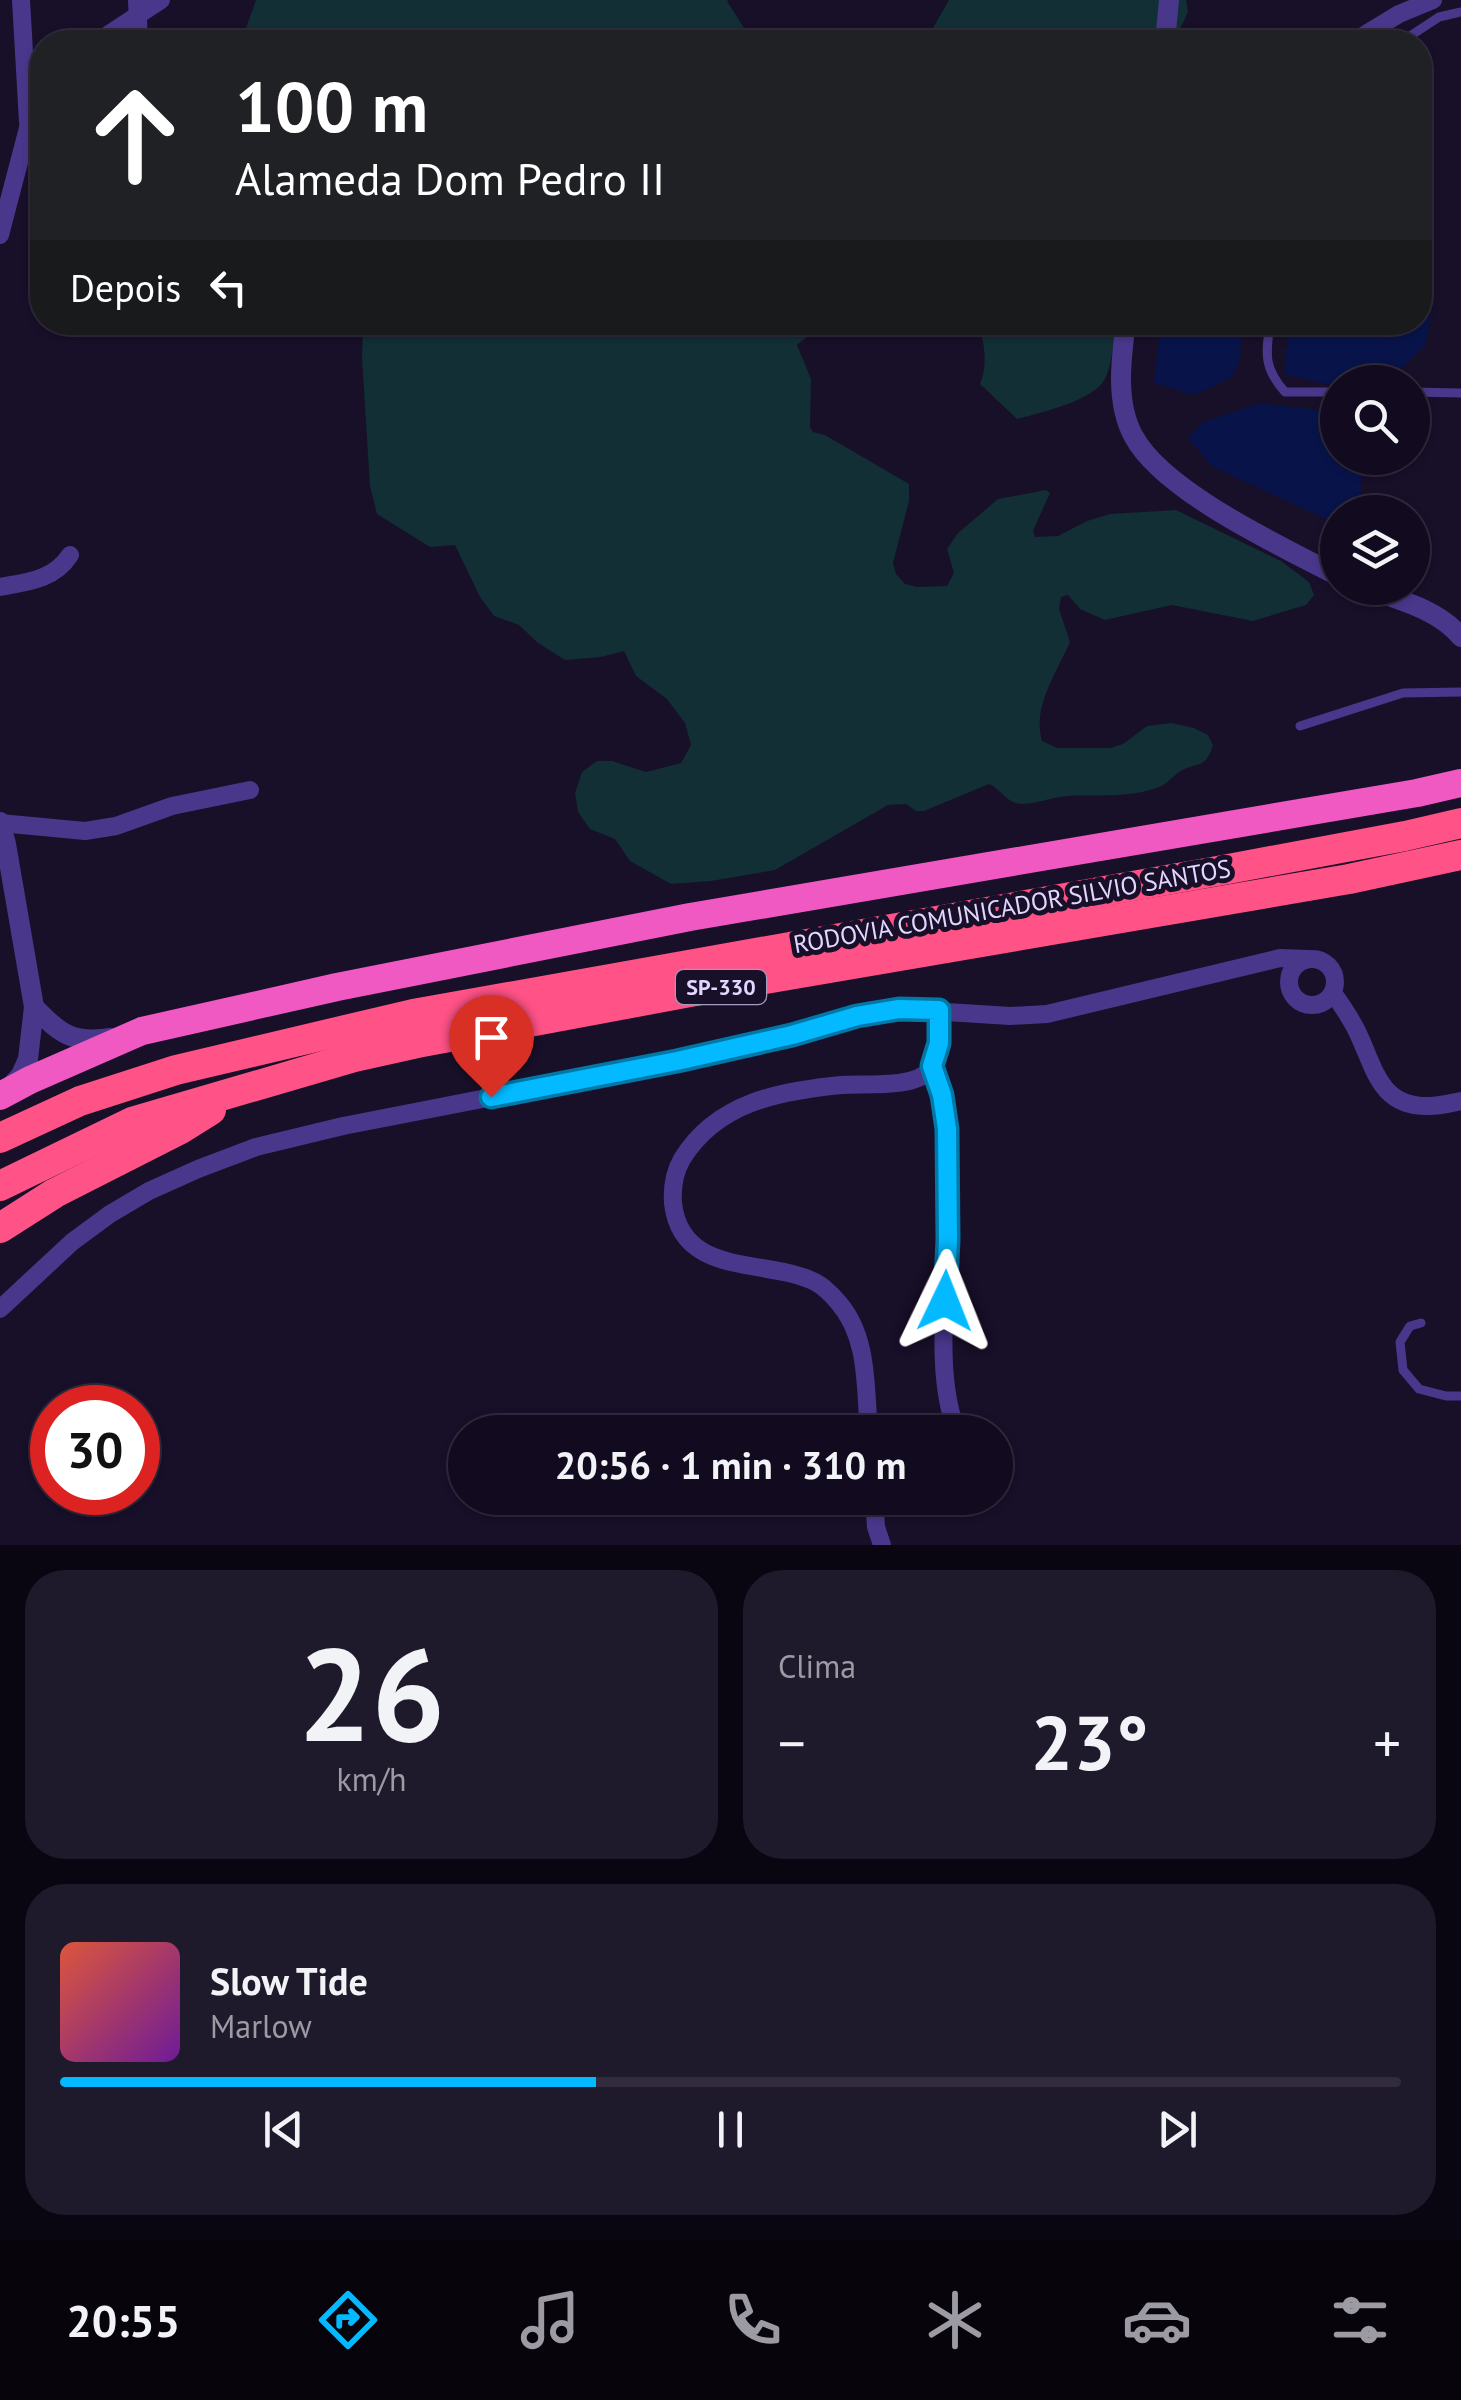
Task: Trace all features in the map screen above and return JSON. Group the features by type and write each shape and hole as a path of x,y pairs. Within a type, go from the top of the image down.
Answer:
{"highway":[{"path":"0,1094 142,1031 337,987 690,917 1461,783"},
{"name":"RODOVIA COMUNICADOR SILVIO SANTOS","path":"0,1138 80,1101 176,1070 413,1014 1461,824"},
{"name":"RODOVIA COMUNICADOR SILVIO SANTOS","path":"0,1186 132,1122 418,1043 1350,879 1461,855"},
{"path":"0,1228 55,1193 215,1108 288,1076"}],"street":[{"path":"21,0 28,128"},
{"path":"110,30 137,8 160,0"},
{"path":"1165,30 1169,0"},
{"path":"1373,30 1433,0"},
{"path":"0,235 30,123"},
{"path":"1124,335 1120,366 1122,398 1133,436 1155,466 1202,500 1320,566"},
{"path":"0,587 48,576 63,566 70,555"},
{"path":"1411,605 1427,611 1461,637"},
{"path":"1418,792 1461,774"},
{"path":"0,1094 21,1075 28,1059 34,1006 0,823 85,831 116,826 172,806 250,790"},
{"path":"0,1309 72,1242 110,1214 149,1191 256,1147 343,1126 677,1061 899,1009 1010,1016 1047,1014 1280,958 1322,961 1333,971 1335,986 1322,1002 1308,1004 1252,966"},
{"path":"1290,989 1295,966 1308,959"},
{"path":"1332,992 1347,1012 1375,1076 1390,1094 1408,1103 1429,1106 1461,1101"},
{"path":"34,1006 57,1030 70,1037 88,1041 142,1031"},
{"path":"868,1415 858,1334 835,1298 816,1282 715,1259 696,1247 682,1232 674,1213 672,1186 682,1160 709,1128 739,1106 776,1094 920,1078 932,1066 939,1043 939,1010"},
{"path":"932,1066 942,1095 947,1129 944,1332 950,1415"},
{"path":"875,1515 882,1545"}],"lane":[{"path":"1419,30 1439,16 1461,12"},
{"path":"1268,335 1266,356 1272,377 1286,392 1320,392"},
{"path":"1430,392 1461,392"},
{"path":"1300,726 1403,693 1461,692"},
{"path":"1421,1322 1410,1326 1400,1342 1403,1370 1419,1389 1461,1396"}],"green space":[{"path":"256,0 729,0 745,30 245,30"},
{"path":"949,0 1186,0 1188,12 1180,30 932,30"},
{"path":"363,335 809,335 797,345 811,379 813,432 825,435 909,484 909,501 893,563 905,584 947,586 954,573 947,549 958,533 998,499 1046,490 1050,493 1033,531 1035,537 1058,536 1110,514 1176,510 1281,561 1309,582 1314,595 1306,605 1253,621 1172,605 1105,620 1080,609 1068,595 1061,597 1059,609 1070,642 1043,703 1042,741 1057,748 1111,748 1147,726 1171,723 1208,735 1213,745 1207,759 1161,786 1126,794 1067,796 1021,804 989,784 924,811 906,804 888,805 775,870 671,884 630,861 615,839 590,829 578,812 575,793 582,772 597,761 612,761 646,772 681,763 691,745 685,723 667,699 636,676 624,651 565,660 519,625 494,616 480,597 455,545 430,547 377,514 370,486"},
{"path":"981,335 1116,335 1109,367 1099,387 1065,405 1017,419 980,384 984,369"}],"shaded area":[{"path":"1160,335 1241,335 1240,359 1232,377 1194,395 1154,383"},
{"path":"1288,335 1427,335 1425,346 1405,365 1320,365 1320,383 1284,374"},
{"path":"1260,403 1320,410 1320,475 1362,475 1360,495 1320,495 1320,516 1213,467 1188,438 1203,422"}],"route":[{"path":"491,1097 677,1061 857,1016 899,1009 939,1010 939,1043 932,1066 942,1095 947,1129 945,1301"}]}
